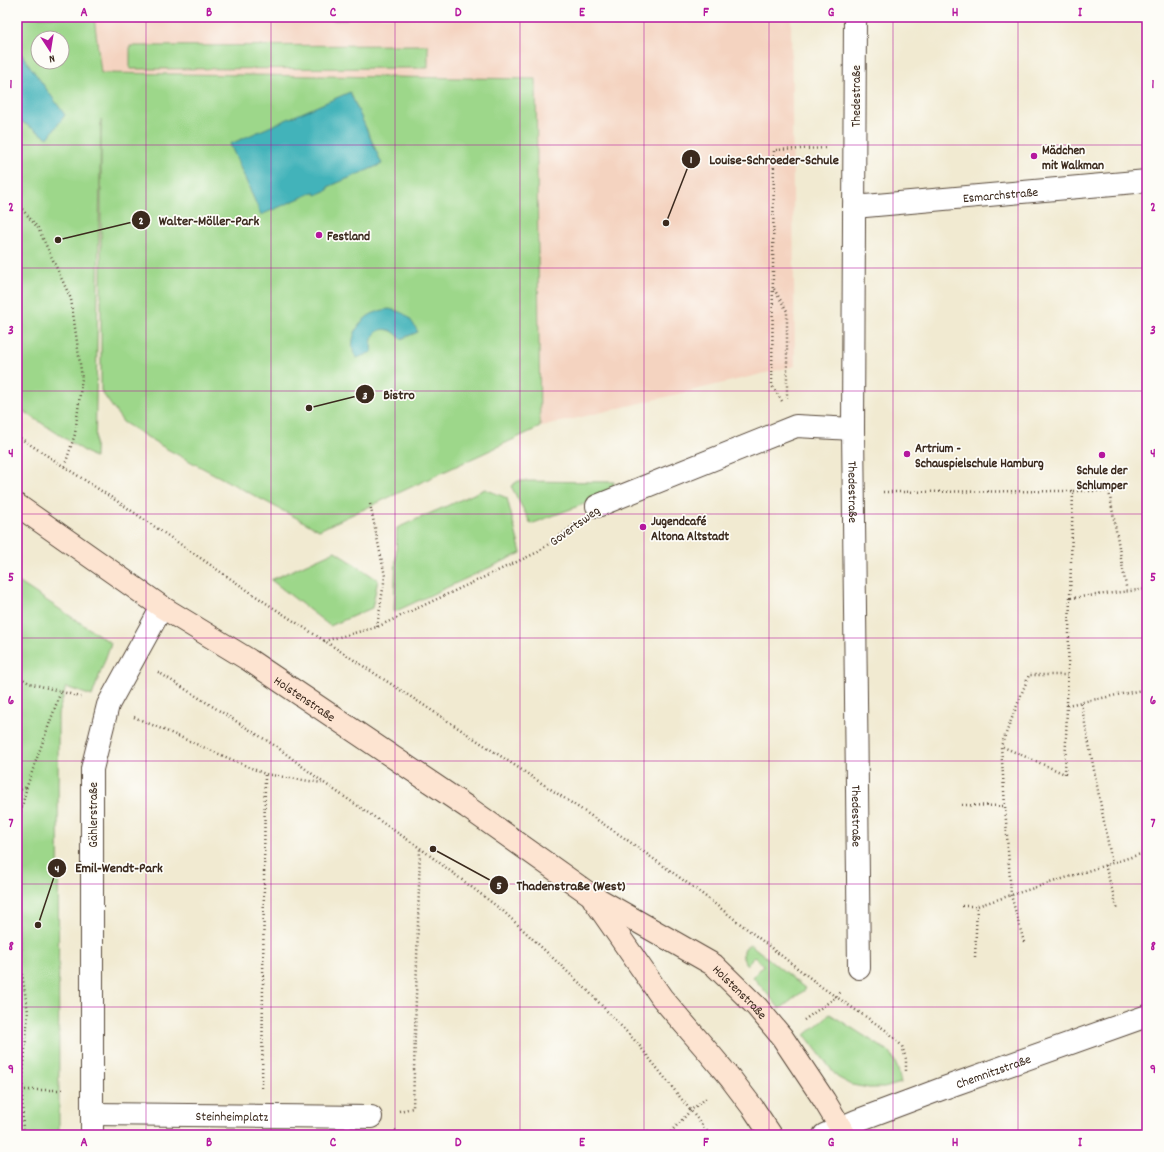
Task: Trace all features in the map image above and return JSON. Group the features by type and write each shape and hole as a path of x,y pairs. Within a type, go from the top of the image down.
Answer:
{"main road":[{"name":"Holstenstraße","path":"17,505 162,607 249,660 467,807 591,896 714,965 757,1007 782,1037 803,1067 837,1133"},
{"name":"Holstenstraße","path":"591,896 662,998 731,1079 771,1135"}],"street":[{"name":"Thedestraße","path":"855,17 853,429 860,968"},
{"name":"Esmarchstraße","path":"854,207 1147,181"},
{"name":"Govertsweg","path":"597,506 796,426 853,429"},
{"name":"Gählerstraße","path":"92,1125 92,769 108,705 162,607"},
{"name":"Chemnitzstraße","path":"837,1133 909,1101 1147,1016"},
{"name":"Steinheimplatz","path":"92,1125 262,1116 371,1117"}],"path":[{"path":"772,386 774,150 825,148"},
{"path":"17,203 38,228 71,299 82,378 75,434 64,468"},
{"path":"773,287 787,311 787,403"},
{"path":"17,436 132,512 266,604 425,706 623,837 697,890 836,996 887,1031 902,1046 906,1059 906,1083 909,1101"},
{"path":"1001,746 1066,774 1073,491"},
{"path":"854,492 1109,492 1127,592"},
{"path":"370,504 385,576 377,627"},
{"name":"Govertsweg","path":"324,641 377,627 538,552 597,506"},
{"path":"1071,598 1147,589"},
{"path":"134,656 277,747 324,783 420,848 504,911 588,991 638,1044 710,1135"},
{"path":"17,675 29,683 108,705 265,774 324,783"},
{"path":"1024,942 1011,895 1001,746 1029,675 1068,675"},
{"path":"1067,706 1147,689"},
{"path":"17,827 27,786 61,691"},
{"path":"1081,703 1112,863"},
{"path":"262,1116 265,774"},
{"path":"17,791 27,786"},
{"path":"962,805 1005,806"},
{"path":"371,1117 414,1108 420,848"},
{"path":"962,906 977,906 1147,852"},
{"path":"1105,865 1118,911"},
{"path":"975,957 977,906"},
{"path":"17,941 28,1012 22,1090 23,1135"},
{"path":"782,1037 836,996"},
{"path":"17,1090 92,1090"},
{"path":"668,1135 690,1110"},
{"path":"371,1117 403,1135"}],"shaded area":[{"path":"94,17 791,17 795,366 540,427 536,79 101,73"}],"green space":[{"name":"Festland","path":"17,17 94,17 101,73 536,79 540,427 319,530 165,448 123,422 101,391 101,119 95,458 17,407"},
{"path":"128,17 347,17 347,20"},
{"path":"428,45 428,68 130,69 130,46"},
{"path":"518,481 614,482 613,493 531,524 511,486"},
{"path":"485,489 507,498 521,553 394,612 397,528"},
{"path":"335,551 378,580 372,608 330,626 271,580"},
{"path":"17,581 111,643 92,696 66,687 58,714 59,1135 17,1135"},
{"path":"750,944 806,989 780,1009 753,977 764,965 754,957 746,965 743,958 743,950"},
{"path":"830,1014 891,1053 898,1069 901,1083 884,1088 869,1088 852,1085 837,1077 805,1035"}],"water":[{"path":"17,48 30,66 30,70 33,70 65,115 48,138 17,119"},
{"path":"350,92 382,164 328,187 328,190 316,195 314,192 261,215 230,144"},
{"path":"389,309 407,316 418,332 401,339 396,333 390,330 379,330 372,338 372,352 357,358 353,352 353,338 358,326 366,317"}],"place":[{"name":"Mädchen mit Walkman","path":"1034,156"},
{"name":"Louise-Schroeder-Schule","path":"666,223"},
{"name":"Festland","path":"319,235"},
{"name":"Walter-Möller-Park","path":"58,240"},
{"name":"Bistro","path":"309,408"},
{"name":"Artrium - Schauspielschule Hamburg","path":"907,454"},
{"name":"Schule der Schlumper","path":"1102,455"},
{"name":"Jugendcafé Altona Altstadt","path":"643,527"},
{"name":"Thadenstraße (West)","path":"433,849"},
{"name":"Emil-Wendt-Park","path":"38,925"}]}
